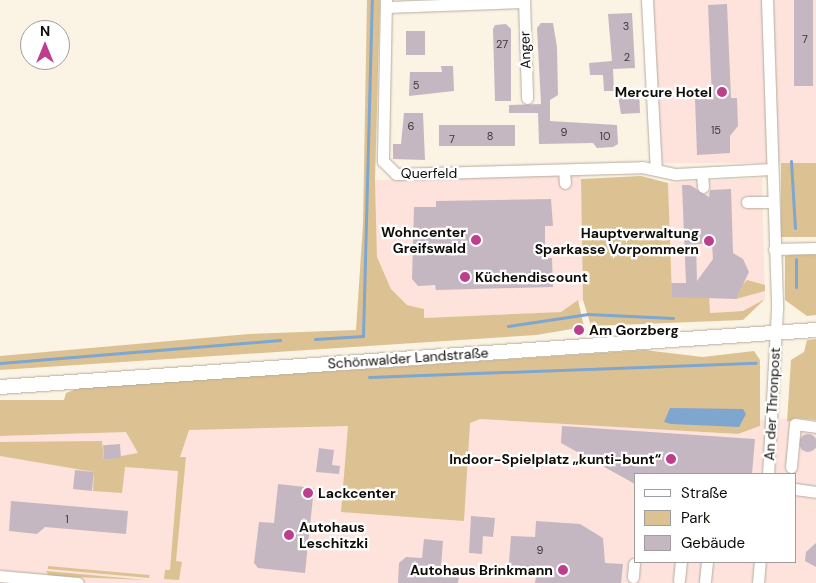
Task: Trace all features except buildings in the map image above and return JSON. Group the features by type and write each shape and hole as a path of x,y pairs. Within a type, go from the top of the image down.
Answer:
{"main road":[{"name":"Schönwalder Landstraße","path":"0,387 816,330"}],"street":[{"path":"647,0 656,170"},
{"path":"767,0 776,333"},
{"name":"Anger","path":"386,4 524,1 527,98"},
{"name":"Querfeld","path":"386,4 383,161 386,169 396,174 642,167 656,170 702,173 772,169"},
{"path":"564,170 565,184"},
{"path":"702,173 703,186"},
{"path":"748,202 772,202"},
{"path":"774,249 816,248"},
{"name":"An der Thronpost","path":"768,473 776,333"},
{"path":"791,467 796,424 816,427"},
{"path":"796,489 816,492"},
{"path":"680,580 681,563"},
{"path":"705,582 707,563"},
{"path":"758,583 760,563"},
{"path":"633,577 634,564"},
{"path":"0,576 78,583"}],"shaded area":[{"path":"652,0 816,0 816,163 652,163"},
{"path":"581,174 585,299 561,312 424,318 424,309 407,305 391,289 377,257 375,180"},
{"path":"762,178 765,299 743,311 709,313 672,297 668,183"},
{"path":"796,418 816,420 816,583 0,583 0,436 480,419 738,434 760,426 760,420"}],"green space":[{"path":"367,0 380,0 375,180 377,257 391,289 407,305 424,309 424,318 561,312 578,300 584,327 536,335 0,370 0,356 249,334 356,330 363,224"},
{"path":"781,163 816,163 816,237 781,237"},
{"path":"641,176 668,183 672,296 709,295 710,313 743,311 765,299 743,320 591,326 583,300 581,179"},
{"path":"804,252 816,255 816,315 807,316 785,300 785,256"},
{"path":"747,280 765,285 765,291 736,299 736,292"},
{"path":"816,339 816,420 796,418 787,422 791,360 804,352 807,340"},
{"path":"644,350 703,357 754,351 760,360 760,426 738,434 480,419 470,423 464,521 341,512 348,426 189,430 180,457 186,457 176,561 182,562 179,580 164,579 165,570 170,570 178,471 125,467 122,493 93,491 94,472 0,456 0,442 102,441 104,459 138,453 126,432 0,436 0,400 64,400 66,393 79,388"},
{"path":"48,566 150,575 149,578 48,569"},
{"path":"46,571 146,580 49,576"}],"water":[{"path":"670,408 743,409 746,414 739,427 671,424 664,422"}],"waterway":[{"path":"315,339 363,336 372,0"},
{"path":"791,161 795,228"},
{"path":"796,259 796,287"},
{"path":"508,326 588,314 673,318"},
{"path":"0,363 280,340"},
{"path":"369,377 756,363"}],"place":[{"name":"Mercure Hotel","path":"722,92"},
{"name":"Wohncenter Greifswald","path":"476,240"},
{"name":"Hauptverwaltung Sparkasse Vorpommern","path":"709,241"},
{"name":"Küchendiscount","path":"465,277"},
{"name":"Am Gorzberg","path":"579,330"},
{"name":"Indoor-Spielplatz „kunti-bunt“","path":"671,459"},
{"name":"Lackcenter","path":"308,493"},
{"name":"Autohaus Leschitzki","path":"289,535"},
{"name":"Autohaus Brinkmann","path":"563,570"}]}
